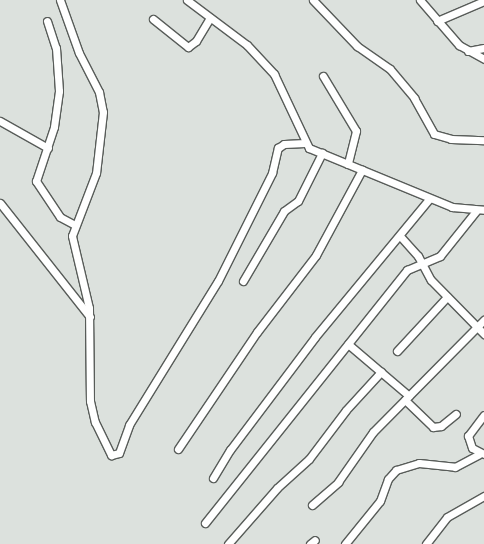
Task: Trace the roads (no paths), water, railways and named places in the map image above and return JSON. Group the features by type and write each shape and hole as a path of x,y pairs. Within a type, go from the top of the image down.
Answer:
{"street":[{"path":"60,0 78,53 99,92 103,112 96,173 84,211 75,225 73,245 90,317 90,401 105,447 116,456 129,425 218,281 272,173 278,148 284,144 305,143 322,153 429,199 462,211 484,210"},
{"path":"187,0 247,45 274,74 287,96 305,143"},
{"path":"313,0 357,46 390,69 414,98 434,134 451,139 484,140"},
{"path":"420,0 437,21 467,51 484,59"},
{"path":"437,21 484,1"},
{"path":"153,19 188,47 196,41 210,18"},
{"path":"47,21 56,48 60,76 56,114 37,185 60,217 75,225"},
{"path":"467,51 484,48"},
{"path":"323,76 356,131 348,164"},
{"path":"0,121 48,148"},
{"path":"243,281 284,211 298,201 322,153"},
{"path":"178,450 257,332 316,254 362,170"},
{"path":"214,478 230,450 315,337 400,236 429,199"},
{"path":"0,203 90,317"},
{"path":"205,523 407,270 422,265 440,256 476,211"},
{"path":"400,236 422,265 426,275 484,334"},
{"path":"397,351 447,297"},
{"path":"312,505 338,482 366,440 484,320"},
{"path":"348,344 381,372 433,427 441,426 456,414"},
{"path":"228,544 277,488 309,460 346,410 381,372"},
{"path":"345,544 380,501 392,473 419,463 455,467 482,454 469,445 468,436 484,415"},
{"path":"426,544 447,517 484,496"}]}
